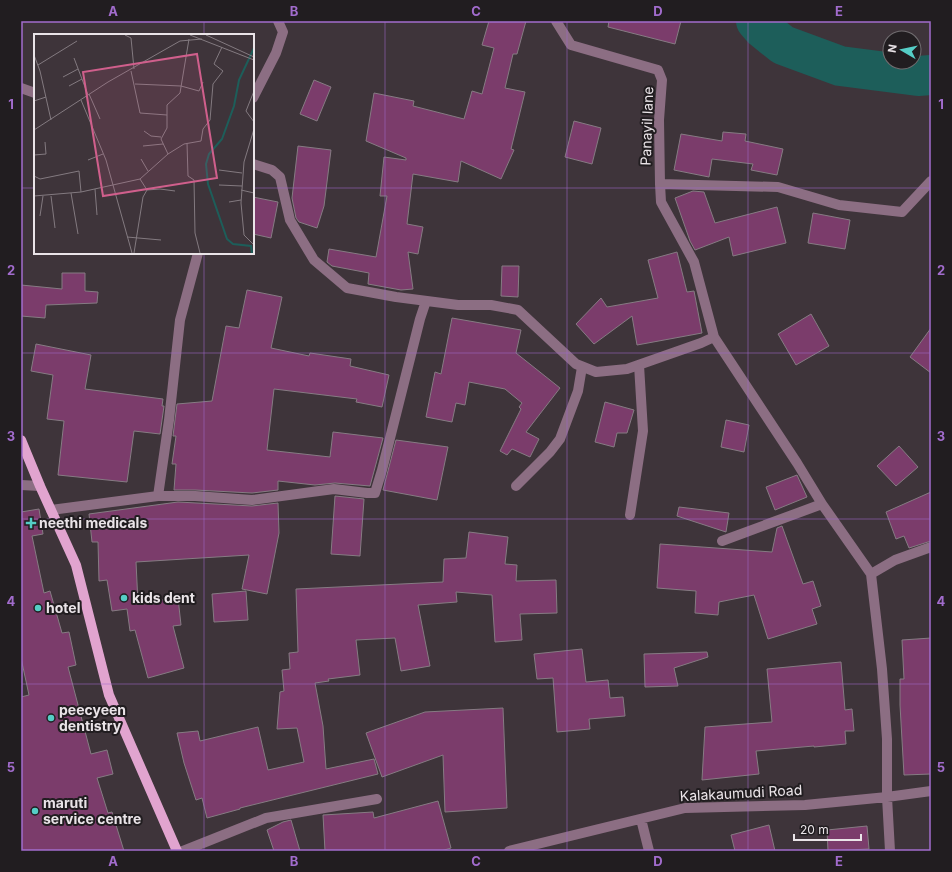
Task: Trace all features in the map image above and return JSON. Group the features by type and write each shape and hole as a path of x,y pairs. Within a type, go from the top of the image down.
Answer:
{"main road":[{"path":"21,440 76,565 109,695 177,851"}],"street":[{"path":"254,96 276,53 283,32 278,21"},
{"name":"Panayil lane","path":"556,21 571,45 658,70 662,80 659,120 660,184"},
{"path":"21,88 34,93"},
{"path":"254,164 272,170 280,176 290,220 314,260 346,288 426,301 458,305 492,305 518,310 576,364 596,372 627,370 714,337"},
{"path":"890,851 887,797 887,739 882,669 871,574 822,504 797,463 714,337 694,262 661,202 660,184 778,187 839,205 902,212 931,181"},
{"path":"158,496 180,320 198,254"},
{"path":"51,510 158,496 195,496 252,500 334,489 367,494 375,493 426,301"},
{"path":"630,515 643,431 639,365"},
{"path":"516,486 550,452 560,439 578,391 582,367"},
{"path":"21,485 40,486"},
{"path":"722,541 822,504"},
{"path":"871,574 895,560 931,547"},
{"name":"Kalakaumudi Road","path":"508,851 685,808 805,805 931,791"},
{"path":"183,851 266,818 377,799"},
{"path":"641,818 649,851"}],"building":[{"path":"489,21 526,21 517,54 513,54 505,88 525,92 511,149 514,150 501,179 461,161 458,182 413,174 407,224 423,227 418,254 408,252 413,289 401,290 368,284 369,273 332,266 327,262 329,249 376,257 387,196 380,196 384,157 406,160 406,158 366,141 374,93 414,101 413,106 464,119 472,91 482,94 494,48 482,45"},
{"path":"609,21 681,21 675,44 608,27"},
{"path":"314,80 331,87 317,121 300,114"},
{"path":"574,121 601,128 592,164 565,157"},
{"path":"723,132 746,134 745,141 783,149 777,175 751,170 753,164 712,159 709,177 674,170 681,134 722,141"},
{"path":"298,146 331,150 324,206 317,228 299,222 296,218 292,198"},
{"path":"693,191 704,192 715,223 777,207 786,243 733,256 729,237 695,250 690,241 675,198"},
{"path":"254,197 278,202 271,238 254,234"},
{"path":"813,213 850,220 845,249 808,243"},
{"path":"677,252 687,292 694,291 702,333 637,345 632,316 594,344 576,324 601,298 607,307 658,298 648,260"},
{"path":"502,266 519,266 518,297 501,296"},
{"path":"62,273 85,273 85,291 98,292 97,303 46,305 45,318 21,316 21,285 62,289"},
{"path":"247,290 282,297 271,348 309,356 310,353 351,359 350,366 389,375 382,407 356,402 357,399 274,389 267,450 330,457 333,432 383,438 370,486 335,483 315,485 278,481 278,490 252,493 174,490 176,464 172,464 176,436 173,436 177,404 212,401 226,326 239,328"},
{"path":"811,314 829,346 796,365 778,334"},
{"path":"452,318 521,330 516,353 560,388 526,432 539,439 530,457 512,449 507,455 500,451 521,409 519,407 522,403 505,389 469,382 465,405 456,403 452,422 426,417 435,372 441,374"},
{"path":"931,328 931,373 910,357"},
{"path":"36,344 91,355 85,389 163,399 162,406 164,406 160,434 134,431 127,482 58,475 64,421 47,419 53,375 31,371"},
{"path":"605,402 634,410 627,433 617,433 614,447 595,442"},
{"path":"726,420 749,425 744,452 721,447"},
{"path":"396,440 448,447 437,500 383,490"},
{"path":"899,446 918,467 896,486 877,466"},
{"path":"797,475 807,497 775,510 766,487"},
{"path":"931,492 931,541 909,548 904,536 896,539 886,512"},
{"path":"335,496 364,499 360,556 331,554"},
{"path":"178,502 252,506 278,503 279,533 267,594 242,589 249,555 136,562 138,603 178,598 181,625 173,626 184,668 148,678 135,630 130,631 127,609 112,611 107,580 99,581 98,542 92,542 89,514"},
{"path":"679,507 729,513 726,532 677,516"},
{"path":"39,509 43,534 32,536 44,593 50,591 62,633 69,632 76,665 68,667 91,754 107,750 113,774 97,778 108,813 112,812 124,851 21,851 21,697 29,695 21,658 21,512"},
{"path":"782,526 803,584 813,581 821,606 812,609 817,624 768,639 754,595 719,602 718,615 695,613 696,591 657,588 660,544 772,552 777,528"},
{"path":"469,532 508,537 505,564 517,565 516,581 556,580 557,613 520,614 522,640 495,642 492,595 456,592 457,602 418,605 430,666 401,671 395,638 356,640 360,675 328,679 329,681 315,683 323,726 326,769 374,759 378,774 240,808 207,818 202,798 196,800 184,763 177,733 198,731 200,741 258,727 268,770 304,762 297,728 277,729 280,692 284,691 282,670 290,669 289,653 298,652 296,589 443,582 444,559 466,558"},
{"path":"246,591 248,620 214,622 212,594"},
{"path":"931,638 931,774 904,775 900,705 900,679 904,679 902,640"},
{"path":"582,649 586,682 608,680 610,698 623,697 625,716 589,719 590,729 557,732 553,678 537,679 534,654"},
{"path":"707,652 708,657 674,668 678,686 645,687 644,654"},
{"path":"841,662 845,710 852,709 854,731 845,731 846,744 756,751 759,774 702,780 705,727 772,722 767,669"},
{"path":"503,708 507,808 445,812 443,755 382,777 366,733 425,712"},
{"path":"438,801 451,848 441,851 325,851 323,815 373,812 374,818"},
{"path":"291,820 300,851 274,851 267,830 283,822"},
{"path":"769,825 775,851 735,851 731,835"},
{"path":"867,826 869,849 828,851 827,830"}],"waterway":[{"path":"756,21 763,29 783,45 840,66 918,76 931,75"}],"place":[{"name":"neethi medicals","path":"31,523"},
{"name":"kids dent","path":"124,598"},
{"name":"hotel","path":"38,608"},
{"name":"peecyeen dentistry","path":"51,718"},
{"name":"maruti service centre","path":"35,811"}]}
